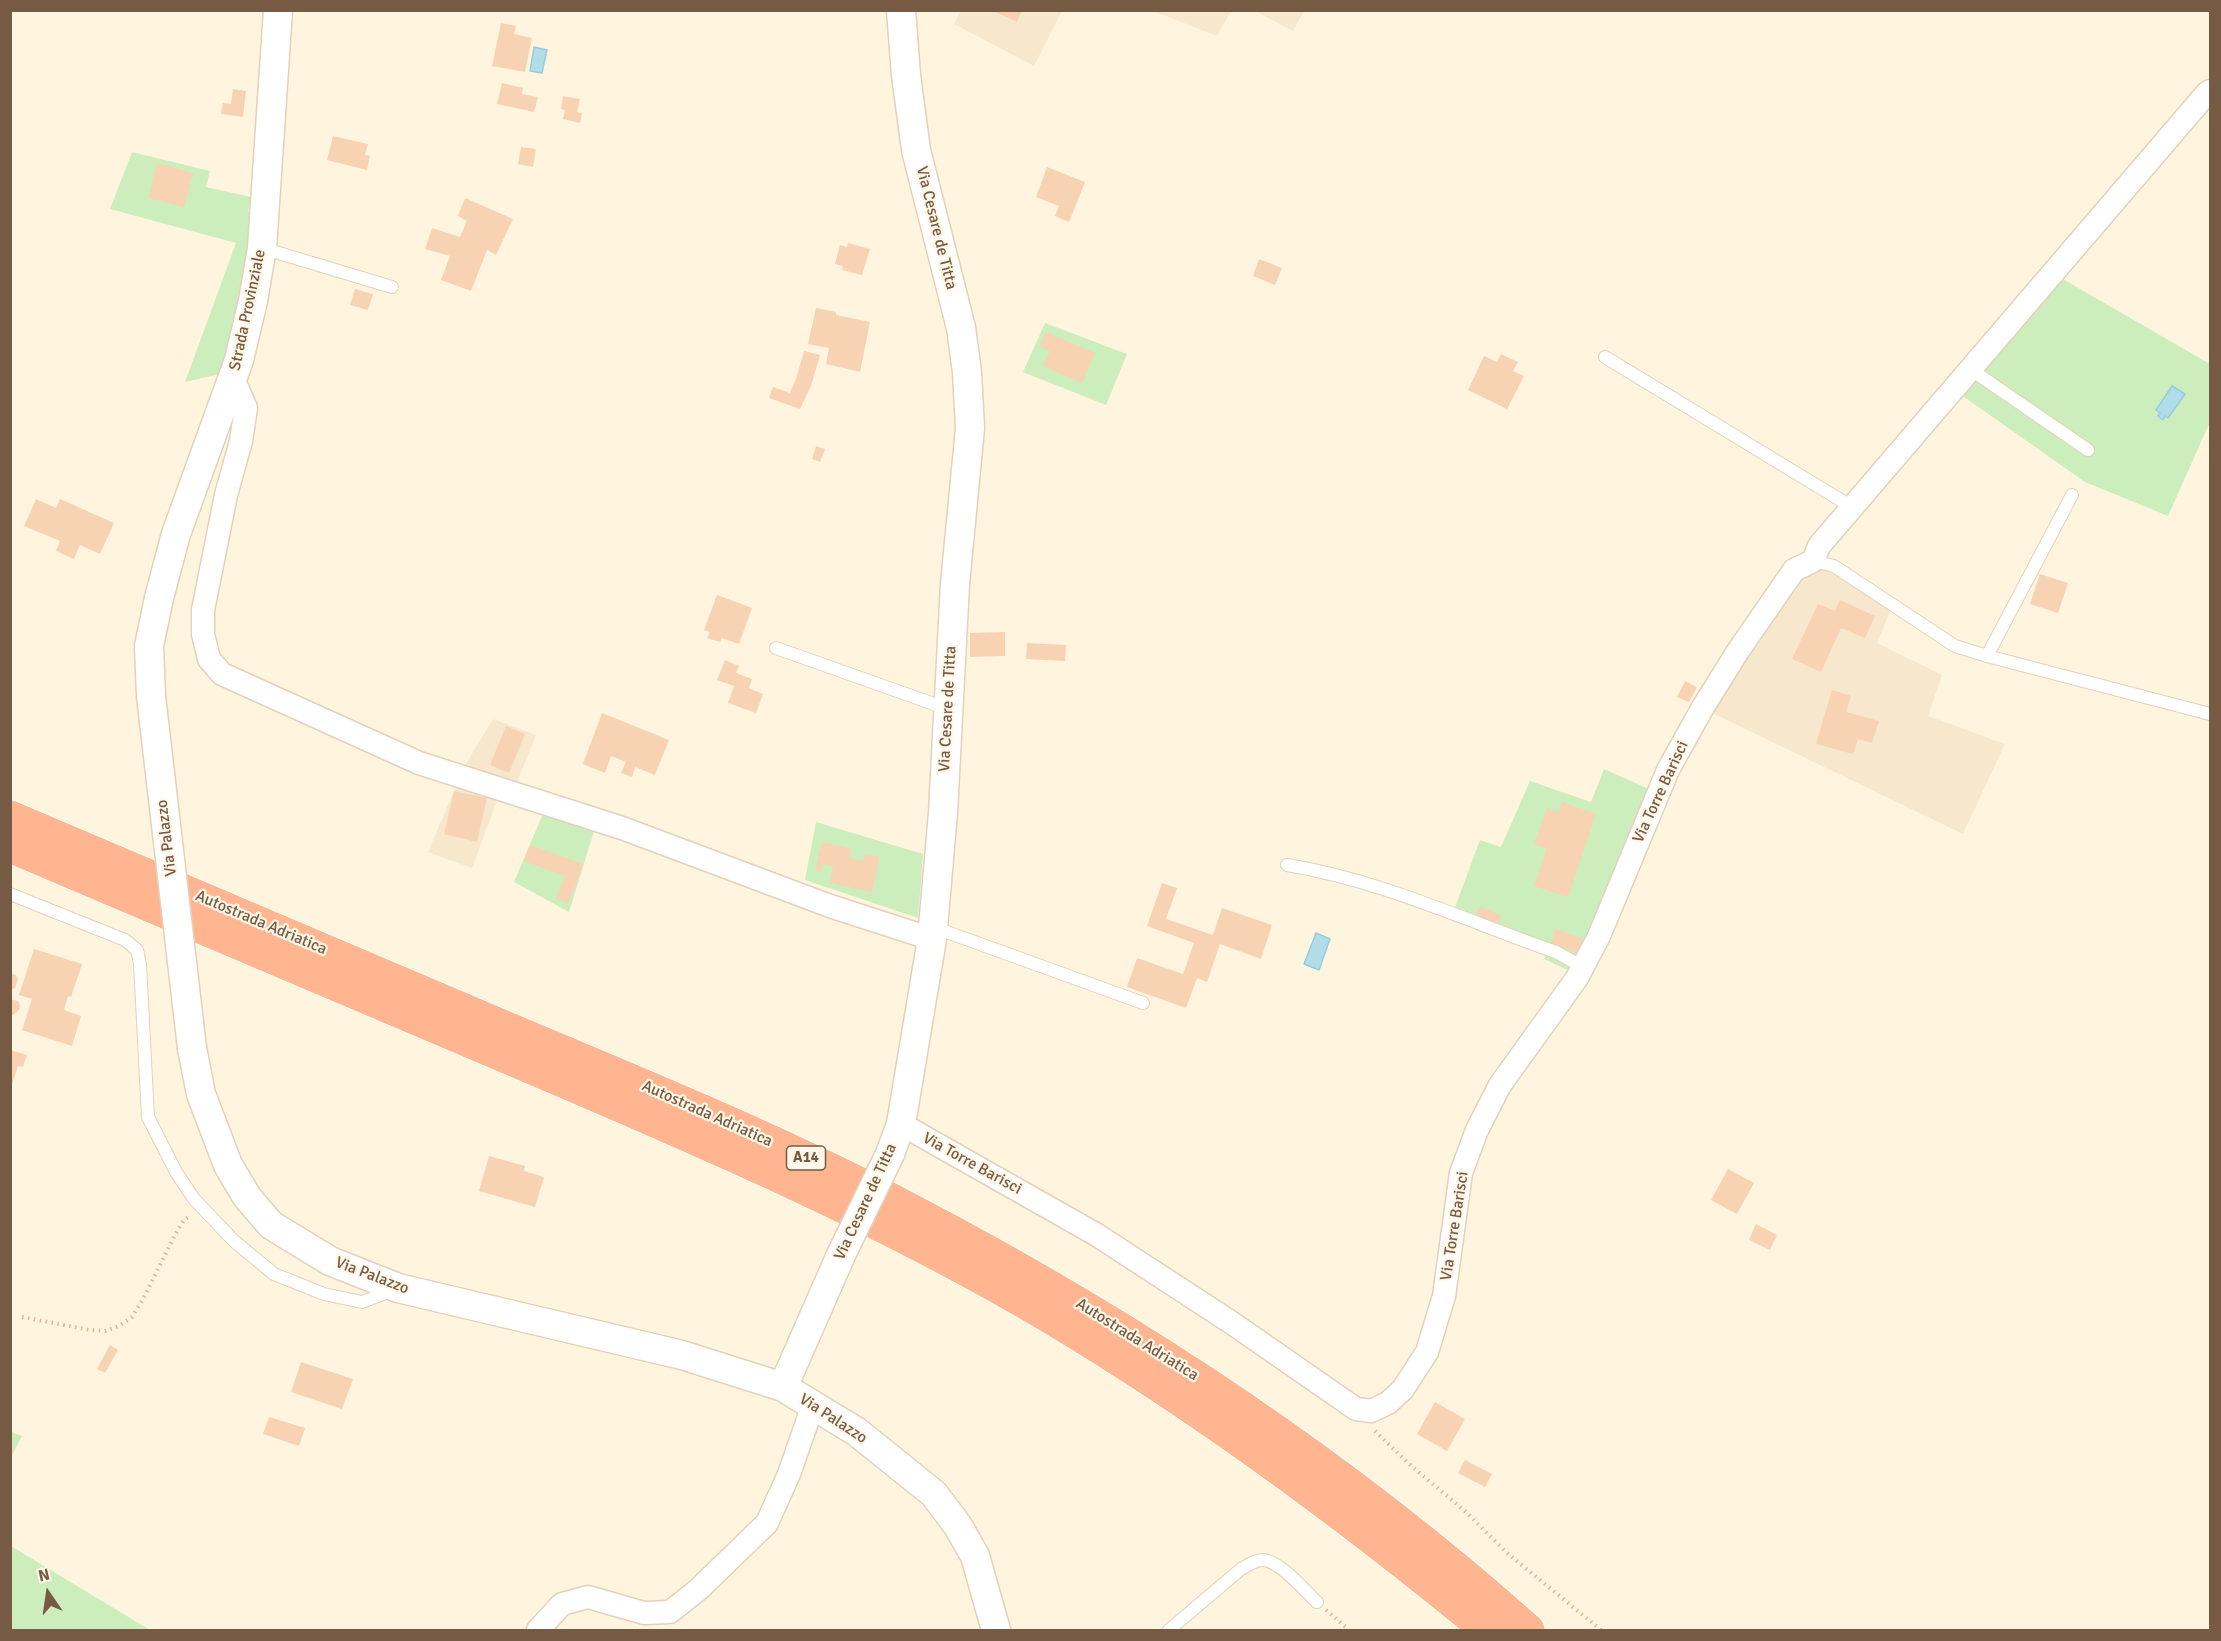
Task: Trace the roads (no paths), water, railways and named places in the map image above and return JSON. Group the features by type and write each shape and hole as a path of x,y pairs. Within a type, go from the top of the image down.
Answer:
{"highway":[{"name":"Autostrada Adriatica","path":"10,817 678,1101 825,1167 951,1231 1067,1295 1255,1415 1432,1548 1528,1630"},
{"name":"Autostrada Adriatica","path":"10,846 666,1125 899,1234 1054,1320 1240,1439 1371,1536 1487,1630"}],"street":[{"name":"Strada Provinziale","path":"159,598 177,534 239,360 253,301 262,248 278,10"},
{"name":"Via Cesare de Titta","path":"783,1387 841,1255 890,1154 901,1124 932,933 943,813 955,584 970,428 967,372 961,328 916,150 906,75 901,10"},
{"path":"1813,561 1819,546 1852,507 2211,91"},
{"path":"233,378 246,408 241,441 226,495 203,610 203,634 208,658 222,674 419,763 622,828 830,906 932,933"},
{"name":"Via Torre Barisci","path":"901,1124 1097,1235 1232,1323 1356,1409 1371,1411 1388,1403 1403,1389 1427,1352 1444,1296 1461,1173 1477,1130 1500,1085 1583,968 1599,936 1668,770 1703,707 1738,651 1794,570 1813,561"},
{"name":"Via Palazzo","path":"159,598 149,646 151,696 192,1048 201,1094 228,1165 247,1197 271,1225 330,1261 398,1288 682,1355 783,1387 856,1432 934,1494 958,1526 975,1556 996,1630"},
{"path":"538,1630 561,1604 588,1597 644,1614 669,1612 699,1589 767,1523 789,1474 813,1405"}],"lane":[{"path":"262,248 392,287"},
{"path":"1605,357 1852,507"},
{"path":"1970,369 2088,450"},
{"path":"1988,656 2072,495"},
{"path":"1813,561 1834,566 1955,646 2211,714"},
{"path":"776,648 948,709"},
{"path":"1287,866 1316,870 1369,884 1556,952 1583,968"},
{"path":"10,894 125,939 137,950 140,964 148,1116 176,1172 211,1218 234,1241 274,1274 324,1294 362,1302 398,1288"},
{"path":"932,933 1143,1003"},
{"path":"1169,1630 1241,1569 1253,1562 1265,1560 1276,1564 1317,1602"}],"water":[{"path":"534,47 547,50 542,73 530,71"},
{"path":"2172,386 2185,394 2168,418 2165,416 2163,420 2158,416 2160,413 2156,410"},
{"path":"1316,933 1330,939 1319,970 1304,964"}]}
